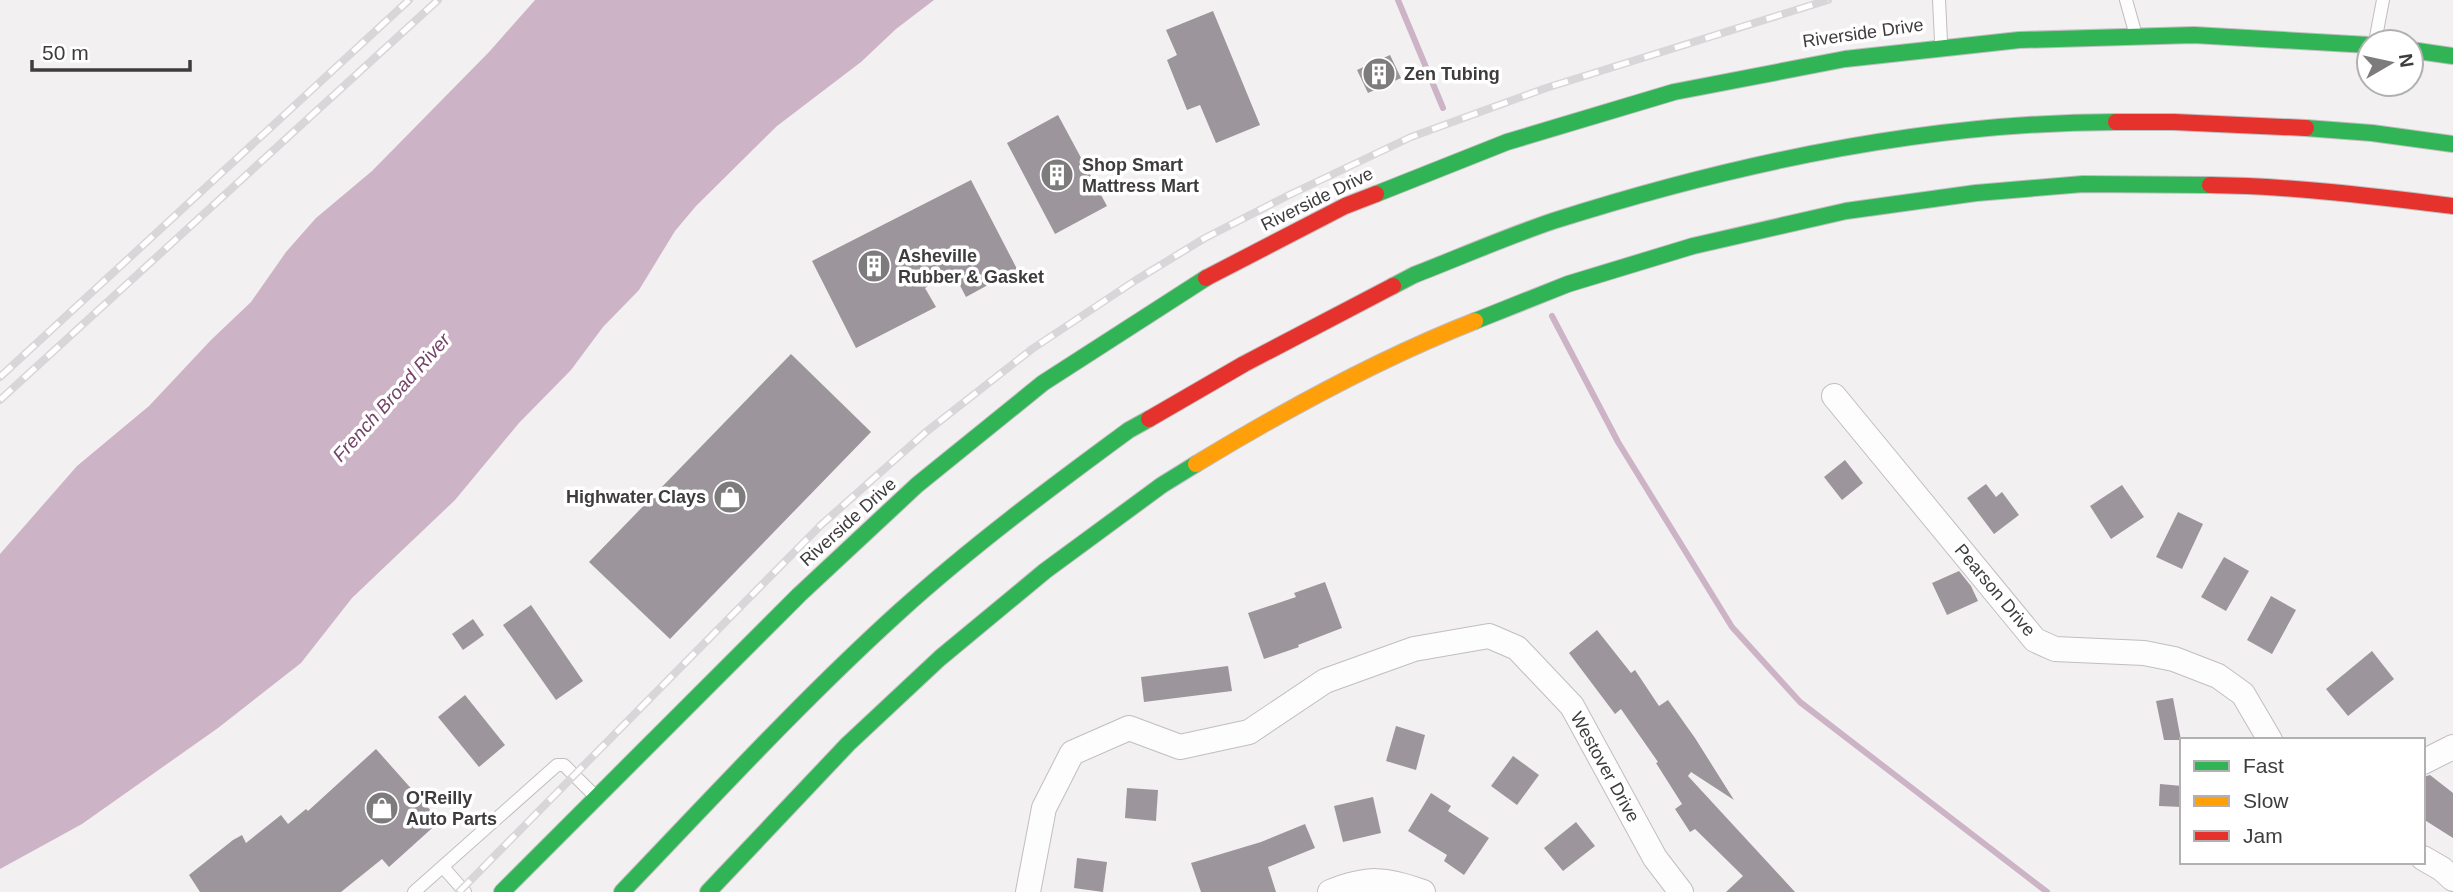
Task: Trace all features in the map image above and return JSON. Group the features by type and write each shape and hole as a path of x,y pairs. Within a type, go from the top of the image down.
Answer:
{"main road":[{"name":"Riverside Drive","path":"502,892 805,588 880,517 1044,382 1208,276 1389,185 1577,116 1726,76 1796,62 1941,41 2012,34 2135,32 2280,37 2355,44"},
{"path":"2425,52 2453,56"},
{"path":"622,892 805,702 900,611 1009,518 1129,430 1244,364 1414,275 1551,222 1683,184 1846,147 1977,130 2086,122 2174,122 2272,125 2360,132 2453,144"},
{"path":"708,892 848,744 940,658 1045,571 1162,485 1260,426 1433,337 1568,284 1693,246 1846,211 1976,193 2084,184 2267,186 2453,206"}],"street":[{"name":"Pearson Drive","path":"1834,396 2035,640 2055,649 2144,653 2174,660 2218,676 2243,694 2269,738"},
{"name":"Westover Drive","path":"1028,892 1044,808 1072,753 1129,728 1180,747 1249,732 1325,681 1414,649 1489,636 1517,648 1572,706 1655,858 1681,892"},
{"path":"2425,760 2453,747"},
{"path":"2425,859 2453,879"},
{"path":"1330,892 1359,882 1383,880 1423,892"}],"lane":[{"path":"1939,0 1941,41"},
{"path":"2126,0 2135,32"},
{"path":"2378,28 2383,0"},
{"path":"414,892 557,765 564,765 596,798"},
{"path":"443,867 465,892"}],"water":[{"name":"French Broad River","path":"535,0 934,0 896,29 861,62 777,126 696,206 675,231 639,290 603,327 571,370 519,423 455,500 352,598 301,663 218,728 82,824 0,869 0,554 77,466 149,406 251,302 286,252 316,218 372,171 489,52"}],"building":[{"path":"1213,11 1260,125 1216,143 1200,105 1187,110 1167,60 1177,55 1166,30"},
{"name":"Zen Tubing","path":"1390,55 1401,78 1368,93 1357,70"},
{"name":"Shop Smart Mattress Mart","path":"1058,115 1107,206 1055,234 1007,143"},
{"name":"Asheville Rubber & Gasket","path":"971,180 1017,269 966,297 953,272 925,288 936,307 856,348 812,261"},
{"name":"Highwater Clays","path":"791,354 871,432 670,639 589,562"},
{"path":"1845,460 1863,483 1842,500 1824,477"},
{"path":"1986,484 1996,497 2002,492 2019,515 1994,534 1967,498"},
{"path":"2122,485 2144,517 2111,539 2090,506"},
{"path":"2178,512 2203,524 2182,569 2156,557"},
{"path":"2224,557 2249,571 2226,611 2201,597"},
{"path":"1959,571 1971,586 1978,601 1947,615 1932,583"},
{"path":"1325,582 1342,628 1264,659 1248,613 1296,597 1294,593"},
{"path":"2271,596 2296,610 2272,654 2247,640"},
{"path":"531,605 583,681 556,700 503,625"},
{"path":"473,619 484,635 463,650 452,634"},
{"path":"1597,630 1631,673 1635,670 1659,706 1668,700 1734,800 1691,772 1688,776 1795,892 1726,892 1743,876 1695,829 1690,832 1675,809 1682,804 1656,763 1658,762 1621,709 1615,714 1569,653"},
{"path":"2372,651 2394,679 2348,716 2326,689"},
{"path":"1228,666 1232,691 1144,702 1141,677"},
{"path":"465,695 505,745 479,767 438,717"},
{"path":"2173,698 2180,740 2164,740 2156,701"},
{"path":"1396,726 1425,735 1416,770 1386,761"},
{"path":"376,749 440,821 389,867 382,859 341,892 200,892 189,875 242,835 246,843 281,815 288,824 306,809 308,811"},
{"path":"1513,756 1539,775 1517,805 1491,786"},
{"path":"2430,775 2453,793 2453,838 2425,820 2425,776"},
{"path":"2160,784 2180,786 2180,807 2159,806"},
{"path":"1127,788 1158,790 1156,821 1125,818"},
{"path":"1431,793 1451,806 1448,811 1489,838 1464,875 1444,861 1447,855 1408,831"},
{"path":"1373,797 1381,833 1343,842 1334,806"},
{"path":"1576,822 1595,846 1563,871 1544,848"},
{"path":"1305,824 1315,848 1268,867 1276,892 1201,892 1191,863 1261,842"},
{"path":"1077,858 1107,862 1103,892 1074,888"}],"waterway":[{"path":"1398,0 1443,108"},
{"path":"1552,316 1618,442 1732,627 1800,702 2047,892"}],"railway":[{"path":"0,377 409,0"},
{"path":"0,400 438,0"},
{"path":"459,892 821,525 926,432 1032,349 1136,280 1205,238 1411,137 1546,88 1828,0"}],"traffic: fast":[{"path":"1376,194 1507,142 1674,92 1845,59 2019,40 2194,35 2355,44"},
{"path":"2425,52 2453,56"},
{"path":"1393,286 1500,240 1553,221 1690,181 1760,165 1831,150 1973,129 2116,122"},
{"path":"2306,128 2372,133 2453,144"},
{"path":"1475,321 1568,284 1693,246 1846,211 1976,193 2083,184 2210,185"},
{"path":"502,892 799,595 917,485 1043,383 1206,278"},
{"path":"622,892 793,714 899,612 1012,518 1129,430 1149,419"},
{"path":"708,892 848,744 940,658 1045,571 1162,485 1196,464"}],"traffic: slow":[{"path":"1196,464 1333,386 1475,321"}],"traffic: jam":[{"path":"2116,122 2306,128"},
{"path":"2210,185 2302,189 2453,206"},
{"path":"1206,278 1345,206 1376,194"},
{"path":"1149,419 1244,364 1393,286"}],"place":[{"name":"Zen Tubing","path":"1379,74"},
{"name":"Shop Smart Mattress Mart","path":"1057,175"},
{"name":"Asheville Rubber & Gasket","path":"874,266"},
{"name":"Highwater Clays","path":"730,497"},
{"name":"O'Reilly Auto Parts","path":"382,808"}]}
